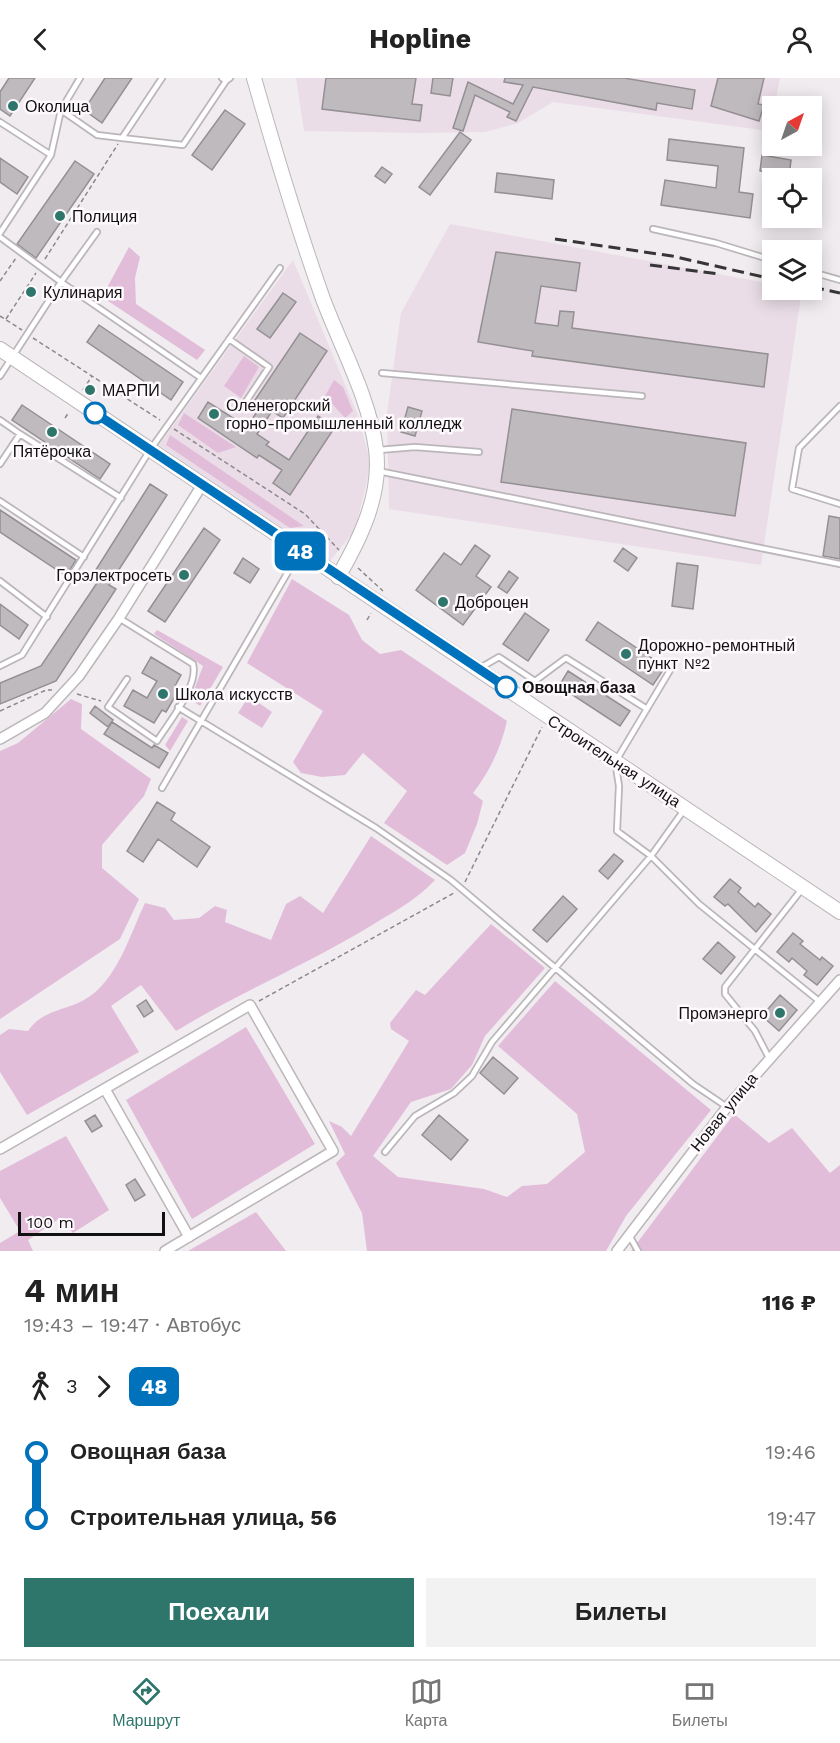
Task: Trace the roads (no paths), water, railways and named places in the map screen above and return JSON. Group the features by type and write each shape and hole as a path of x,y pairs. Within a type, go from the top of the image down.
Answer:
{"street":[{"path":"254,78 302,241 359,391 376,450 375,471 363,534 338,577"},
{"name":"Строительная улица","path":"6,353 547,717 805,886 840,912"},
{"path":"0,739 45,713 79,676 119,618 202,485"},
{"name":"Новая улица","path":"617,1251 628,1233 727,1107 840,980"},
{"path":"0,1149 250,1005 333,1151 165,1251"},
{"path":"105,1089 189,1237"}],"lane":[{"path":"80,78 61,110 51,155 0,235 61,282 201,378"},
{"path":"122,138 162,78"},
{"path":"61,110 97,135 183,145 226,79"},
{"path":"0,122 51,155"},
{"path":"653,229 716,243 762,257"},
{"path":"0,376 6,353 27,334 97,232"},
{"path":"0,666 22,655 150,450 280,268"},
{"path":"822,275 840,280"},
{"path":"229,339 269,367 243,406"},
{"path":"382,373 642,396"},
{"path":"840,406 799,448 792,489 840,504"},
{"path":"0,420 121,498"},
{"path":"0,464 20,434"},
{"path":"376,450 415,447 479,452"},
{"path":"375,471 840,564"},
{"path":"0,501 84,557"},
{"path":"162,788 300,551"},
{"path":"0,581 47,617"},
{"path":"119,618 193,664 194,683 157,741 108,707 127,679"},
{"path":"477,669 499,657 535,681"},
{"path":"522,700 535,681 566,658 647,709"},
{"path":"672,667 616,762 619,786 617,831 651,856 699,904 820,1002"},
{"path":"178,707 376,828 462,889 693,1084 727,1107"},
{"path":"385,1152 415,1116 454,1093 471,1076 492,1042 651,856 685,808"},
{"path":"769,1058 755,1031 725,994 725,987 805,886"},
{"path":"628,1233 638,1251"}],"railway":[{"path":"555,239 672,256 762,277"},
{"path":"650,265 719,274"},
{"path":"822,289 840,293"}],"place":[{"name":"Околица","path":"13,106"},
{"name":"Полиция","path":"60,216"},
{"name":"Кулинария","path":"31,292"},
{"name":"МАРПИ","path":"90,390"},
{"name":"Оленегорский горно-промышленный колледж","path":"214,414"},
{"name":"Пятёрочка","path":"52,432"},
{"name":"Горэлектросеть","path":"184,575"},
{"name":"Доброцен","path":"443,602"},
{"name":"Дорожно-ремонтный пункт №2","path":"626,654"},
{"name":"Овощная база","path":"506,687"},
{"name":"Школа искусств","path":"163,694"},
{"name":"Промэнерго","path":"780,1013"}]}
